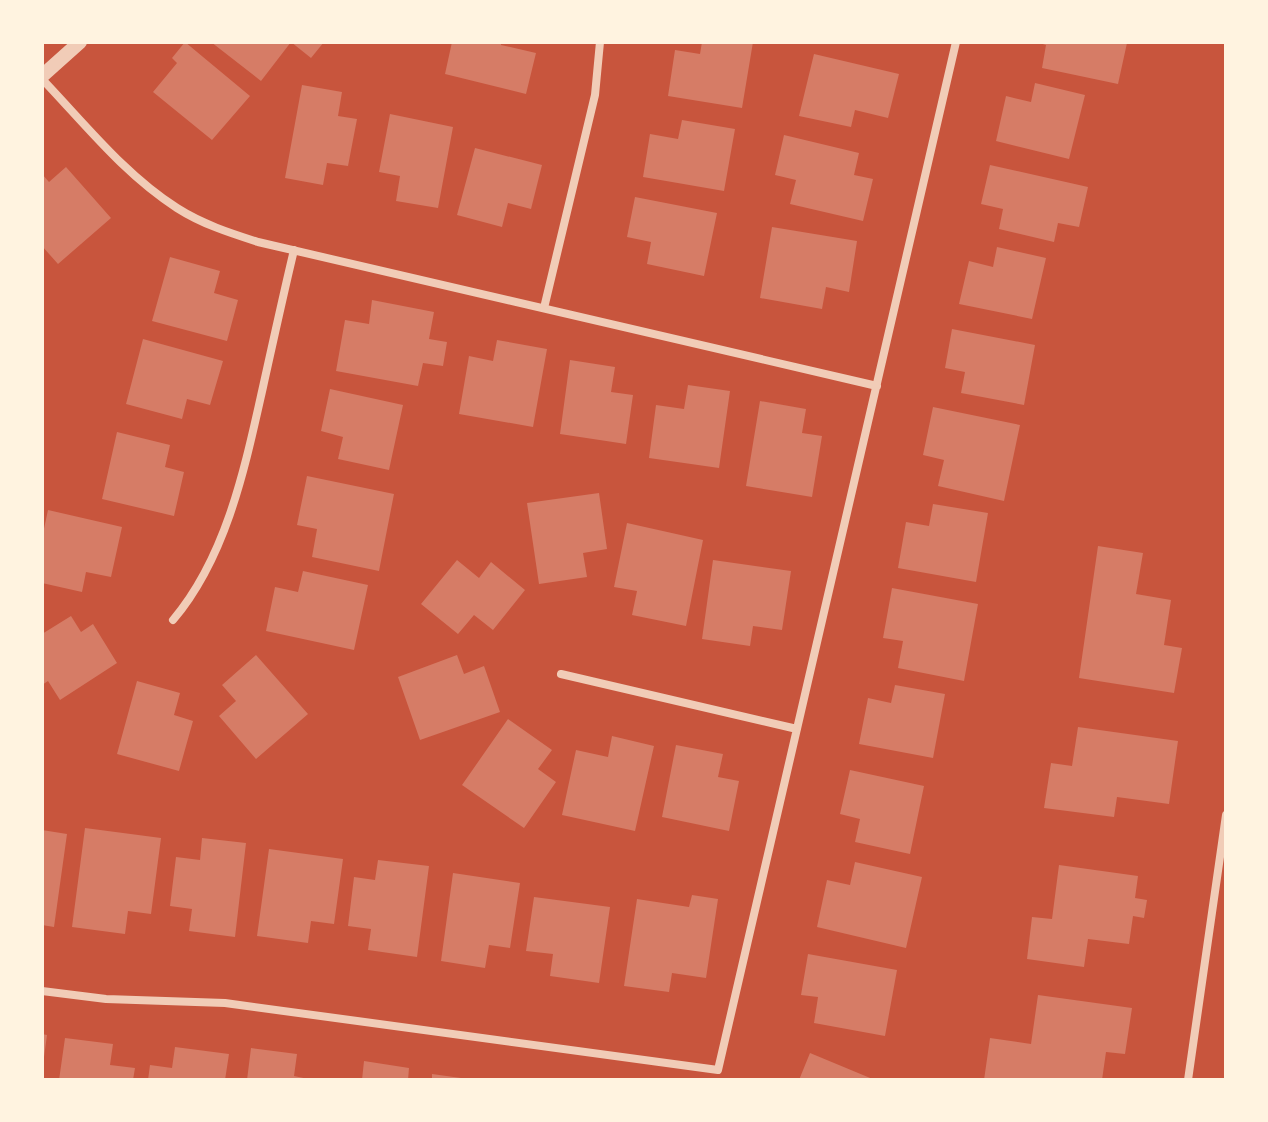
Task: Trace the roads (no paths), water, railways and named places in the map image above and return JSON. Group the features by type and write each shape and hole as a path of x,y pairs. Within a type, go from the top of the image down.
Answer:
{"street":[{"path":"80,42 42,78 139,181 179,209 213,227 294,250 877,386"},
{"path":"544,308 595,95 600,42"},
{"path":"42,991 106,999 225,1003 718,1070 956,42"},
{"path":"173,620 204,574 225,529 249,446 294,250"},
{"path":"561,674 797,729"},
{"path":"1188,1080 1226,815"}]}
